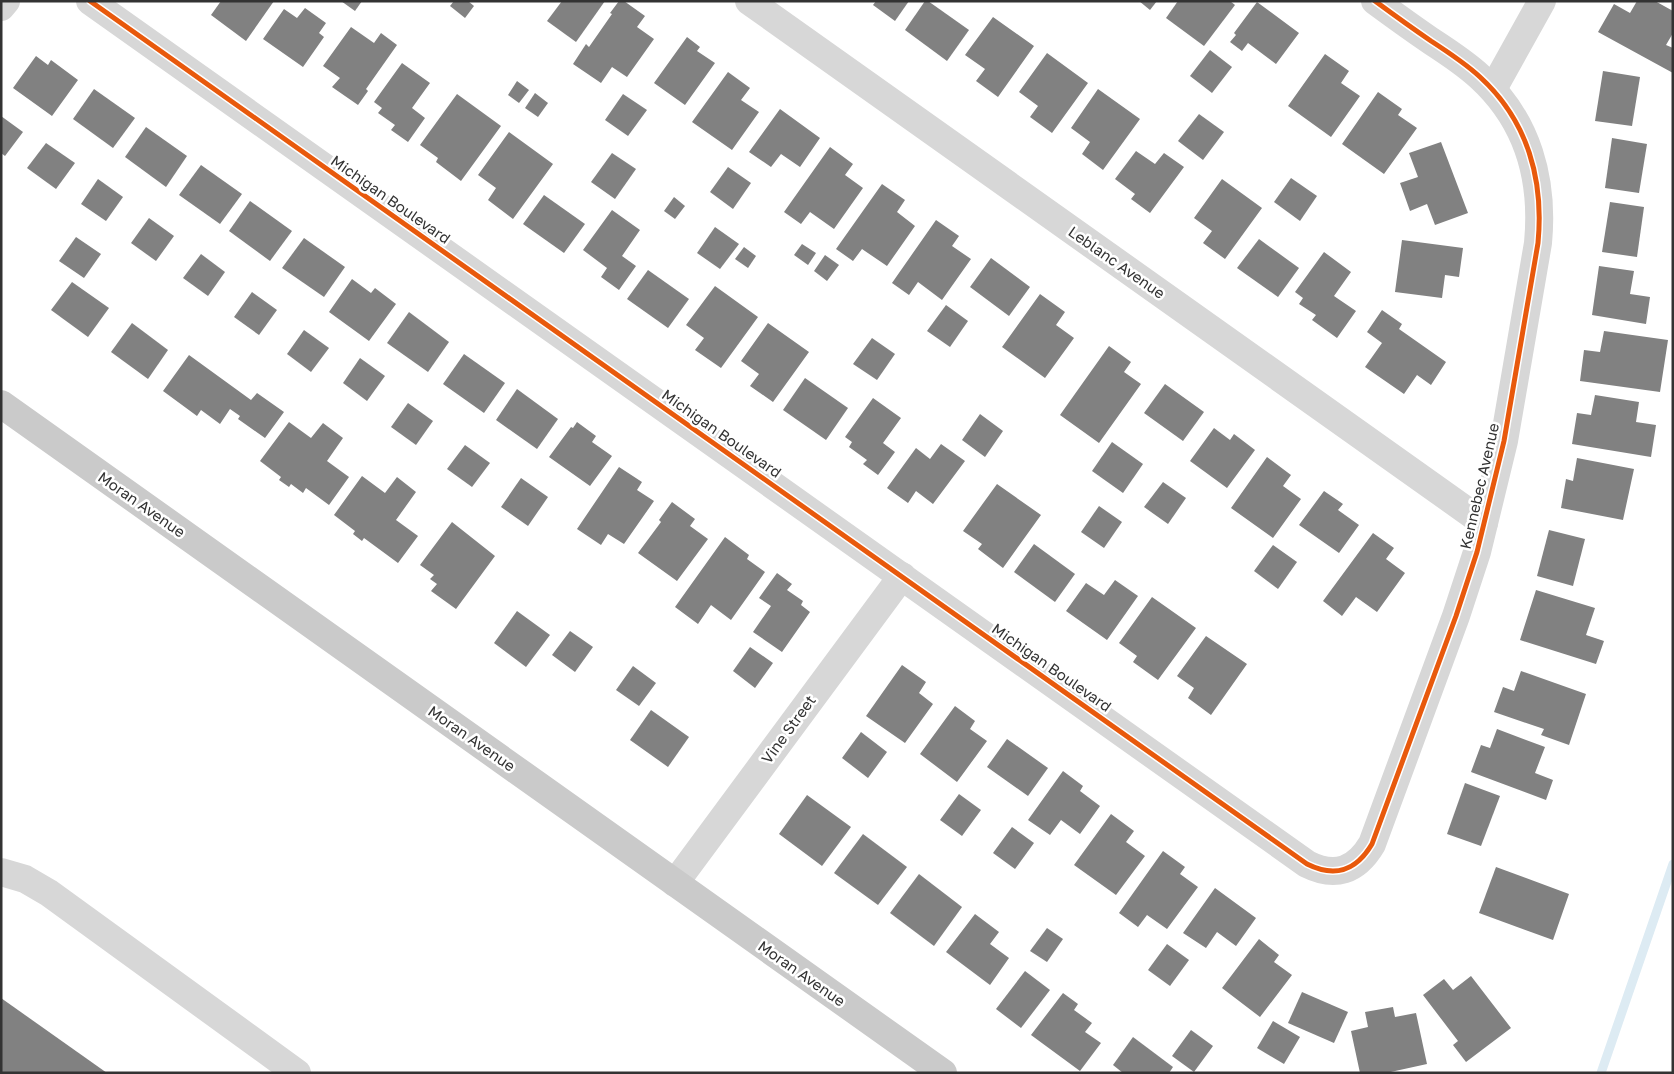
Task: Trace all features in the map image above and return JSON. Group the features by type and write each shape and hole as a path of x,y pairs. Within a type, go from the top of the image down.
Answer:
{"main road":[{"name":"Moran Avenue","path":"1,404 943,1073"}],"street":[{"path":"1,7 6,1"},
{"name":"Michigan Boulevard","path":"90,1 1307,864 1319,870 1334,872 1344,870"},
{"name":"Leblanc Avenue","path":"749,1 1484,523"},
{"name":"Kennebec Avenue","path":"1344,870 1358,863 1372,844 1456,616 1477,552 1504,441 1538,243 1540,218 1538,184 1530,152 1516,121 1493,89 1460,60 1375,1"},
{"path":"1493,89 1542,1"},
{"name":"Vine Street","path":"675,883 902,576"},
{"path":"1,872 25,878 49,893 297,1073"}],"building":[{"path":"221,1 274,1 246,41 211,15"},
{"path":"341,1 362,1 355,11"},
{"path":"454,1 468,1 474,6 465,18 450,6"},
{"path":"562,1 605,1 576,42 547,21"},
{"path":"619,1 624,1 645,16 637,27 654,39 627,77 612,67 601,83 573,64 586,44 589,47"},
{"path":"876,1 909,1 895,21 873,5"},
{"path":"925,1 928,1 969,30 947,61 905,30"},
{"path":"1139,1 1157,1 1150,10"},
{"path":"1178,1 1230,1 1235,5 1204,46 1166,18"},
{"path":"1637,1 1655,1 1673,11 1673,33 1666,45 1673,48 1673,73 1598,32 1614,4 1630,13"},
{"path":"1257,2 1299,33 1276,64 1248,43 1242,51 1230,42 1236,35 1234,33"},
{"path":"305,8 326,23 319,33 324,37 303,67 263,39 284,9 297,18"},
{"path":"993,17 1034,46 998,97 976,81 985,69 965,55"},
{"path":"351,27 374,43 381,33 397,45 366,89 368,91 358,105 332,87 340,78 323,66"},
{"path":"687,37 700,47 697,51 715,63 685,105 654,83"},
{"path":"1210,50 1232,67 1212,93 1190,76"},
{"path":"1047,53 1088,83 1052,133 1030,117 1038,106 1019,92"},
{"path":"1325,54 1349,71 1341,83 1360,96 1331,137 1288,106"},
{"path":"36,56 48,65 51,60 78,80 52,116 13,88"},
{"path":"402,63 430,83 412,108 425,118 408,142 391,130 395,125 378,113 382,108 374,102"},
{"path":"1603,71 1640,77 1632,126 1595,121"},
{"path":"728,72 750,88 741,100 759,112 732,150 692,122"},
{"path":"517,81 529,90 519,103 508,95"},
{"path":"94,89 135,118 113,148 73,119"},
{"path":"1098,89 1140,119 1103,170 1082,154 1090,142 1071,128"},
{"path":"1378,92 1402,109 1398,115 1417,128 1384,174 1342,144"},
{"path":"535,93 548,103 538,117 525,108"},
{"path":"457,94 501,126 461,181 436,162 438,158 420,145"},
{"path":"623,94 647,110 628,136 605,120"},
{"path":"780,109 820,138 800,167 781,154 771,167 749,152"},
{"path":"1199,114 1224,132 1203,160 1178,141"},
{"path":"1,116 23,132 5,156 1,153"},
{"path":"146,127 187,156 166,187 125,157"},
{"path":"509,132 553,164 513,219 488,200 496,188 478,175"},
{"path":"1612,138 1647,144 1639,193 1605,188"},
{"path":"1441,142 1468,213 1435,225 1427,204 1410,211 1400,183 1418,177 1409,153"},
{"path":"46,143 75,163 56,189 27,168"},
{"path":"830,147 853,164 845,175 863,188 834,229 810,212 801,224 784,212"},
{"path":"1136,151 1155,164 1164,153 1184,167 1150,213 1131,199 1135,194 1115,179"},
{"path":"612,153 636,169 615,199 591,182"},
{"path":"201,165 242,194 220,224 179,195"},
{"path":"728,167 751,183 733,209 710,192"},
{"path":"1291,178 1317,196 1300,221 1274,202"},
{"path":"98,179 123,197 106,221 81,204"},
{"path":"1222,179 1262,208 1225,259 1203,243 1212,231 1194,218"},
{"path":"882,184 905,200 897,212 915,226 887,266 862,249 853,261 836,249"},
{"path":"544,195 585,224 564,253 523,224"},
{"path":"674,197 685,206 675,219 664,211"},
{"path":"250,201 292,231 270,261 229,231"},
{"path":"1610,202 1644,207 1637,257 1602,252"},
{"path":"612,210 640,230 622,256 636,266 619,290 601,277 607,268 583,250"},
{"path":"149,218 174,236 156,261 131,243"},
{"path":"936,220 959,236 952,246 971,259 942,300 918,282 909,295 892,283"},
{"path":"715,227 739,244 720,269 697,253"},
{"path":"76,237 101,254 84,278 59,261"},
{"path":"304,238 345,267 324,297 282,268"},
{"path":"1259,239 1299,268 1278,297 1237,268"},
{"path":"1402,240 1463,248 1459,277 1445,275 1442,298 1395,292"},
{"path":"802,244 816,253 808,265 794,255"},
{"path":"744,247 756,256 748,268 735,259"},
{"path":"1324,252 1351,272 1334,296 1356,311 1337,338 1312,320 1316,315 1299,304 1303,298 1295,292"},
{"path":"201,254 225,272 208,296 183,278"},
{"path":"825,255 839,265 827,281 814,271"},
{"path":"991,258 1030,287 1009,316 970,287"},
{"path":"1599,266 1634,271 1630,294 1650,297 1646,324 1592,315"},
{"path":"648,270 689,299 668,328 627,299"},
{"path":"352,279 371,293 375,288 396,304 369,341 329,312"},
{"path":"72,282 109,308 88,337 51,310"},
{"path":"715,286 758,317 721,368 695,350 704,338 686,325"},
{"path":"252,292 277,310 259,335 234,317"},
{"path":"1040,294 1065,312 1056,325 1074,338 1045,378 1002,347"},
{"path":"946,305 968,321 950,347 927,331"},
{"path":"1382,310 1402,324 1399,329 1446,362 1431,385 1417,375 1404,394 1365,367 1382,343 1367,332"},
{"path":"409,312 449,342 428,372 387,343"},
{"path":"132,323 168,350 148,379 111,352"},
{"path":"768,323 809,352 773,402 750,386 759,374 741,361"},
{"path":"304,330 329,348 311,372 287,354"},
{"path":"1604,331 1668,340 1660,392 1580,381 1584,350 1600,352"},
{"path":"872,338 895,354 877,380 853,364"},
{"path":"1109,346 1131,362 1124,372 1141,384 1099,443 1060,415"},
{"path":"464,354 505,383 484,413 443,384"},
{"path":"189,355 251,400 257,393 284,412 265,438 238,419 240,416 230,409 220,424 201,410 197,416 163,391"},
{"path":"360,358 385,376 367,401 343,383"},
{"path":"805,378 848,408 826,440 783,410"},
{"path":"1165,384 1204,412 1183,441 1144,413"},
{"path":"517,389 558,419 537,449 496,420"},
{"path":"1595,395 1639,402 1636,422 1656,425 1651,457 1572,444 1577,413 1591,415"},
{"path":"873,398 901,418 883,443 895,452 878,475 863,464 867,460 849,447 852,442 845,437"},
{"path":"408,403 433,421 416,445 391,427"},
{"path":"980,414 1003,431 985,457 962,440"},
{"path":"289,422 311,438 323,423 343,438 327,461 349,477 329,505 306,488 303,493 291,484 289,487 279,480 281,477 260,461"},
{"path":"577,422 596,436 592,442 612,456 590,486 549,457 571,427 573,428"},
{"path":"1214,428 1230,440 1234,434 1255,450 1227,488 1190,461"},
{"path":"1112,442 1143,464 1123,493 1092,471"},
{"path":"941,444 965,461 933,504 916,491 908,503 887,488 916,448 930,459"},
{"path":"465,445 490,463 472,487 447,469"},
{"path":"1267,457 1291,475 1283,486 1301,499 1273,538 1231,508"},
{"path":"1577,458 1634,469 1623,520 1561,508 1566,479 1573,481"},
{"path":"619,467 642,482 637,490 654,501 624,544 608,534 601,545 577,529"},
{"path":"362,476 385,493 397,477 416,492 396,520 418,536 398,563 364,538 362,541 353,534 355,531 334,515"},
{"path":"521,478 548,497 528,526 501,507"},
{"path":"1163,482 1186,498 1168,524 1144,507"},
{"path":"997,484 1041,515 1003,568 978,549 982,544 963,531"},
{"path":"1324,491 1343,504 1338,510 1359,525 1339,553 1299,525"},
{"path":"672,502 695,519 690,526 708,539 677,581 638,553 661,522 659,520"},
{"path":"1099,506 1122,522 1104,548 1081,532"},
{"path":"452,522 495,556 456,609 431,591 437,584 430,579 434,575 420,565"},
{"path":"1549,530 1585,539 1573,586 1537,576"},
{"path":"1373,533 1394,548 1386,559 1405,573 1377,612 1356,597 1342,616 1323,601"},
{"path":"725,537 749,555 747,559 765,572 731,620 711,605 698,624 675,607"},
{"path":"1034,544 1075,574 1055,602 1014,572"},
{"path":"1273,545 1297,562 1278,589 1254,571"},
{"path":"777,573 792,584 787,590 803,601 801,605 810,612 782,652 753,632 771,606 759,598"},
{"path":"1115,580 1138,596 1107,640 1066,611 1086,583 1104,595"},
{"path":"1536,590 1595,608 1586,635 1604,641 1596,664 1520,640"},
{"path":"1152,597 1196,628 1158,680 1133,662 1137,656 1119,643"},
{"path":"517,611 550,635 526,667 494,643"},
{"path":"570,631 593,647 575,672 552,655"},
{"path":"1206,636 1247,664 1211,715 1188,698 1194,688 1177,676"},
{"path":"750,647 773,663 755,688 733,671"},
{"path":"902,665 926,682 919,693 933,704 905,743 866,716"},
{"path":"633,666 656,683 639,706 616,690"},
{"path":"1521,671 1586,694 1569,745 1541,735 1544,729 1494,712 1503,687 1514,691"},
{"path":"955,706 975,721 970,729 987,741 957,782 920,754"},
{"path":"651,710 689,737 668,767 630,740"},
{"path":"1497,729 1545,747 1535,773 1553,780 1546,800 1471,772 1481,745 1490,748"},
{"path":"861,732 887,752 868,778 842,758"},
{"path":"1007,739 1048,768 1028,796 987,767"},
{"path":"1063,771 1083,786 1080,791 1100,806 1080,834 1061,820 1050,835 1028,820"},
{"path":"1465,783 1500,796 1481,846 1447,834"},
{"path":"959,794 981,810 962,836 940,820"},
{"path":"807,795 851,827 822,866 779,834"},
{"path":"1111,814 1134,831 1126,842 1145,856 1116,895 1074,865"},
{"path":"1012,827 1034,843 1015,869 993,853"},
{"path":"863,834 907,867 878,905 834,873"},
{"path":"1163,851 1185,867 1180,874 1198,887 1167,929 1147,915 1138,927 1119,913"},
{"path":"1496,867 1569,894 1553,940 1479,913"},
{"path":"919,874 962,907 934,946 890,913"},
{"path":"1215,888 1256,918 1236,946 1217,932 1206,948 1183,933"},
{"path":"975,914 999,932 990,944 1009,958 990,985 946,952"},
{"path":"1047,928 1063,939 1047,962 1030,951"},
{"path":"1259,939 1279,955 1274,962 1292,975 1260,1017 1222,988"},
{"path":"1167,944 1189,960 1170,986 1148,970"},
{"path":"1025,971 1050,990 1021,1028 996,1009"},
{"path":"1471,976 1511,1028 1466,1062 1453,1045 1458,1041 1423,995 1444,979 1453,990"},
{"path":"1302,992 1348,1012 1334,1043 1288,1023"},
{"path":"1063,993 1078,1004 1074,1010 1092,1023 1085,1032 1101,1043 1080,1071 1031,1035"},
{"path":"1,998 107,1073 1,1073"},
{"path":"1393,1007 1395,1017 1416,1013 1427,1064 1386,1073 1360,1073 1351,1031 1368,1027 1365,1012"},
{"path":"1273,1021 1300,1037 1284,1064 1257,1048"},
{"path":"1191,1030 1213,1046 1194,1072 1172,1056"},
{"path":"1133,1037 1173,1067 1169,1073 1123,1073 1113,1065"}],"waterway":[{"path":"1601,1073 1673,864"}],"cycle path":[{"path":"90,1 1307,864 1327,871 1336,871 1352,866 1366,853 1372,844 1456,616 1477,552 1504,441 1538,243 1539,220 1535,174 1521,132 1510,113 1497,94 1462,62 1375,1"}]}
